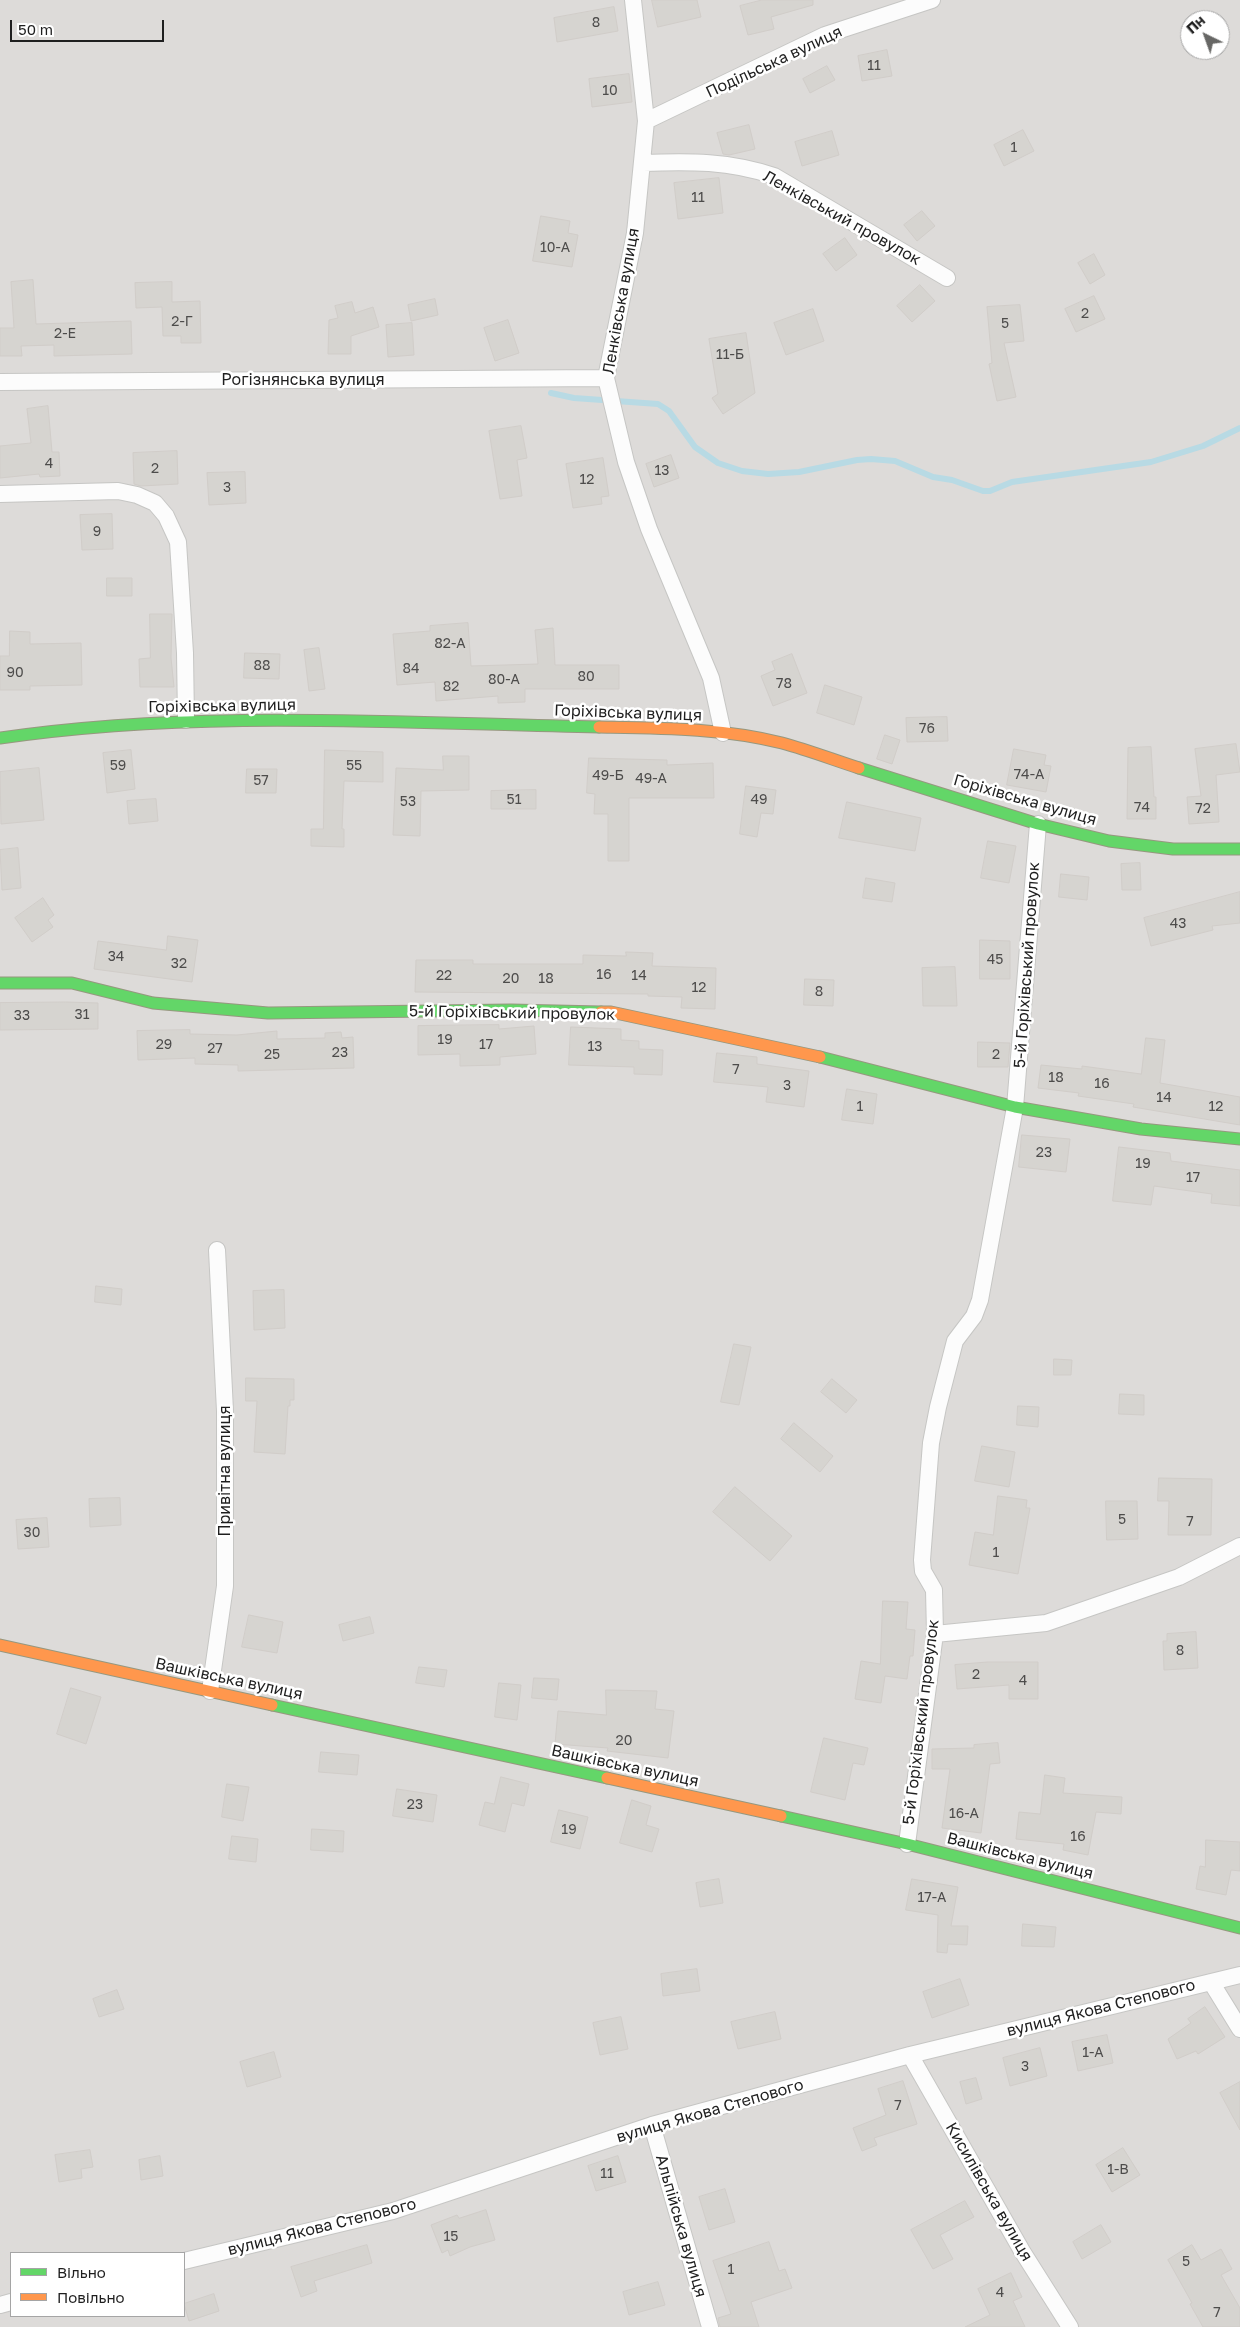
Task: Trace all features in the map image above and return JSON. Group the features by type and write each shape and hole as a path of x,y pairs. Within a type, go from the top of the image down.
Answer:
{"street":[{"name":"Ленківська вулиця","path":"633,0 646,121 643,163 634,232 606,378 626,462 649,529 711,678 723,733"},
{"name":"Подільська вулиця","path":"646,121 825,35 932,0"},
{"name":"Ленківський провулок","path":"643,163 685,161 724,163 748,167 774,176 947,278"},
{"name":"Рогізнянська вулиця","path":"0,382 606,378"},
{"path":"0,494 118,490 155,502 166,516 178,542 185,653 186,720"},
{"name":"Горіхівська вулиця","path":"0,738 55,730 224,719 659,728 723,733 781,743 1038,824 1137,845 1173,848 1240,849"},
{"name":"5-й Горіхівський провулок","path":"907,1844 934,1634 934,1590 923,1571 922,1560 923,1524 931,1443 955,1341 974,1316 980,1300 1015,1107 1038,824"},
{"name":"5-й Горіхівський провулок","path":"0,983 72,983 153,1003 268,1013 501,1010 610,1012 864,1067 1015,1107"},
{"path":"1015,1107 1141,1129 1240,1139"},
{"name":"Привітна вулиця","path":"210,1691 225,1586 225,1410 217,1250"},
{"path":"934,1634 1046,1623 1179,1577 1240,1546"},
{"name":"Вашківська вулиця","path":"0,1645 907,1844 1240,1928"},
{"name":"вулиця Якова Степового","path":"185,2261 393,2211 652,2125 910,2055 1240,1975"},
{"path":"1211,1982 1240,2029"},
{"name":"Кисилівська вулиця","path":"910,2055 1022,2251 1070,2327"},
{"name":"Альпійська вулиця","path":"652,2125 710,2327"}],"shaded area":[{"path":"0,0 1240,0 1240,2327 0,2327"}],"building":[{"path":"652,0 697,0 701,17 658,27"},
{"path":"762,0 813,0 813,5 771,17 774,29 748,35 740,6"},
{"path":"614,7 618,31 557,42 554,18"},
{"path":"887,50 892,76 862,81 858,56"},
{"path":"827,66 835,80 810,93 803,79"},
{"path":"629,74 632,102 592,107 589,79"},
{"path":"749,125 755,149 729,155 723,154 717,133"},
{"path":"1023,130 1034,151 1004,166 994,145"},
{"path":"832,131 839,155 802,166 795,142"},
{"path":"719,178 723,213 678,219 674,183"},
{"path":"922,211 935,226 917,241 904,225"},
{"path":"541,216 570,221 568,233 578,235 572,267 533,261"},
{"path":"845,238 857,255 836,271 823,254"},
{"path":"1094,254 1105,275 1090,284 1078,263"},
{"path":"33,280 36,324 131,321 132,354 54,356 54,345 21,346 22,356 0,356 0,328 14,328 11,282"},
{"path":"172,282 172,302 200,301 201,343 181,343 181,336 163,336 162,307 136,308 135,283"},
{"path":"920,285 935,301 912,322 897,306"},
{"path":"1094,296 1105,319 1076,332 1065,309"},
{"path":"435,299 438,315 411,321 408,305"},
{"path":"352,302 355,313 373,307 379,327 351,336 351,354 328,354 329,320 338,318 335,306"},
{"path":"1020,305 1024,341 1004,343 1016,397 997,401 989,364 992,363 987,307"},
{"path":"813,309 824,341 786,355 774,323"},
{"path":"508,320 519,353 495,361 484,328"},
{"path":"412,323 414,355 388,357 386,325"},
{"path":"746,333 755,393 723,414 712,398 718,394 709,339"},
{"path":"48,406 52,452 59,452 60,476 40,477 39,474 0,478 0,446 31,443 27,409"},
{"path":"521,426 527,458 517,460 522,496 500,499 489,431"},
{"path":"177,451 178,484 141,486 134,484 133,453"},
{"path":"671,455 679,478 654,487 646,464"},
{"path":"603,458 609,496 601,497 602,504 573,508 566,464"},
{"path":"245,472 246,503 209,505 207,473"},
{"path":"112,514 113,549 82,550 80,515"},
{"path":"107,578 132,578 132,596 107,596"},
{"path":"150,614 172,614 171,658 174,687 140,687 139,659 150,658"},
{"path":"468,623 471,666 538,664 535,630 553,628 555,665 619,665 619,689 525,689 525,702 498,703 498,696 436,701 435,682 397,685 393,634 430,631 430,626"},
{"path":"10,631 30,632 30,644 81,643 82,685 30,686 30,690 0,690 0,656 9,656"},
{"path":"319,648 325,689 309,691 304,650"},
{"path":"245,653 280,654 279,679 244,678"},
{"path":"792,654 807,693 773,706 761,676 775,670 772,662"},
{"path":"825,685 862,697 854,725 817,713"},
{"path":"947,717 948,741 907,742 906,718"},
{"path":"885,735 900,740 892,764 877,759"},
{"path":"1236,744 1240,772 1216,775 1219,822 1189,824 1187,797 1201,796 1195,749"},
{"path":"1151,747 1154,797 1156,797 1156,819 1127,819 1128,748"},
{"path":"1014,749 1046,755 1044,765 1051,766 1046,792 1007,785"},
{"path":"131,750 135,789 107,793 103,753"},
{"path":"325,750 383,752 383,782 344,781 342,829 344,829 344,847 311,846 311,829 323,829"},
{"path":"443,756 469,756 469,790 421,791 420,836 393,835 396,768 443,770"},
{"path":"589,758 667,760 667,765 713,763 714,798 629,798 629,861 608,861 608,814 594,814 595,794 587,793"},
{"path":"39,768 44,820 1,824 0,772"},
{"path":"247,769 277,769 276,793 246,793"},
{"path":"746,786 776,790 773,814 761,813 757,837 740,834"},
{"path":"536,790 536,809 491,809 491,791"},
{"path":"156,799 158,821 129,824 127,801"},
{"path":"847,802 921,818 915,851 839,838"},
{"path":"988,841 1016,846 1009,883 981,878"},
{"path":"18,848 21,888 2,890 0,850"},
{"path":"1140,863 1141,890 1122,890 1121,864"},
{"path":"1061,874 1089,877 1087,900 1059,897"},
{"path":"866,878 895,883 892,902 863,898"},
{"path":"1240,892 1240,923 1212,926 1213,930 1151,946 1144,918"},
{"path":"43,898 54,915 48,920 53,927 32,942 15,918"},
{"path":"168,936 198,940 192,982 94,969 98,941 166,950"},
{"path":"980,940 1010,941 1010,979 980,979"},
{"path":"626,952 653,953 652,966 716,968 715,1009 681,1008 682,997 648,996 648,994 415,992 416,960 473,960 473,964 583,964 583,955 626,956"},
{"path":"955,967 957,1006 923,1006 922,968"},
{"path":"805,979 834,980 833,1006 804,1005"},
{"path":"0,1003 98,1003 98,1029 0,1030"},
{"path":"499,1025 499,1029 534,1026 536,1054 500,1057 500,1065 460,1066 460,1054 418,1055 418,1026"},
{"path":"571,1027 621,1029 621,1040 639,1041 639,1049 663,1050 662,1075 634,1074 634,1067 569,1065"},
{"path":"190,1030 190,1034 237,1035 277,1031 277,1039 325,1038 325,1033 341,1032 342,1038 353,1037 354,1068 238,1071 238,1065 195,1064 195,1058 138,1060 137,1031"},
{"path":"1146,1038 1165,1040 1160,1083 1240,1097 1240,1125 1133,1107 1134,1104 1078,1096 1079,1093 1038,1088 1041,1065 1082,1069 1082,1066 1141,1074"},
{"path":"978,1042 1010,1043 1008,1067 978,1067"},
{"path":"717,1053 757,1057 757,1064 809,1071 804,1107 766,1102 768,1087 714,1082"},
{"path":"847,1089 877,1094 873,1124 842,1120"},
{"path":"1022,1135 1070,1139 1066,1172 1019,1167"},
{"path":"1119,1147 1170,1153 1171,1161 1240,1170 1240,1206 1211,1203 1212,1194 1154,1186 1151,1205 1113,1201"},
{"path":"96,1286 122,1289 121,1305 95,1302"},
{"path":"284,1290 285,1328 254,1330 253,1291"},
{"path":"734,1344 751,1347 739,1405 721,1402"},
{"path":"1054,1359 1072,1360 1071,1375 1054,1375"},
{"path":"246,1378 294,1379 294,1400 290,1400 290,1406 288,1406 285,1454 254,1452 257,1401 246,1401"},
{"path":"832,1379 857,1400 846,1413 821,1392"},
{"path":"1120,1394 1144,1395 1144,1415 1119,1414"},
{"path":"1018,1406 1039,1407 1038,1427 1017,1425"},
{"path":"794,1423 833,1456 820,1472 781,1439"},
{"path":"982,1446 1015,1452 1009,1487 975,1481"},
{"path":"1159,1478 1212,1479 1211,1535 1168,1535 1169,1501 1158,1501"},
{"path":"735,1487 792,1536 770,1561 713,1512"},
{"path":"998,1496 1027,1500 1026,1508 1030,1508 1018,1574 969,1565 975,1532 993,1535"},
{"path":"120,1498 121,1525 90,1527 89,1499"},
{"path":"1106,1501 1137,1501 1138,1539 1107,1540"},
{"path":"47,1518 49,1547 18,1549 16,1520"},
{"path":"883,1601 908,1602 906,1629 915,1630 913,1656 910,1656 907,1679 885,1676 881,1703 855,1699 861,1661 880,1664"},
{"path":"249,1615 283,1622 277,1653 242,1647"},
{"path":"370,1617 374,1633 343,1641 339,1625"},
{"path":"1196,1632 1198,1668 1164,1670 1163,1641 1167,1641 1167,1634"},
{"path":"988,1662 1038,1662 1038,1699 1009,1699 1009,1685 957,1689 955,1665"},
{"path":"419,1667 447,1670 444,1687 416,1683"},
{"path":"534,1678 559,1679 557,1700 532,1698"},
{"path":"499,1683 521,1685 517,1720 495,1717"},
{"path":"71,1688 101,1697 86,1744 57,1734"},
{"path":"606,1690 657,1691 655,1709 674,1711 668,1758 607,1751 608,1748 555,1744 558,1711 606,1715"},
{"path":"824,1738 868,1748 864,1765 853,1763 845,1800 811,1792"},
{"path":"998,1743 1000,1763 990,1764 981,1833 942,1828 950,1769 932,1769 932,1749 974,1748 974,1745"},
{"path":"321,1752 359,1755 357,1775 319,1772"},
{"path":"1045,1775 1065,1778 1063,1793 1122,1797 1121,1814 1096,1812 1088,1855 1063,1850 1064,1844 1016,1839 1019,1812 1040,1814"},
{"path":"501,1777 529,1784 524,1806 512,1803 505,1832 479,1825 485,1802 494,1804"},
{"path":"227,1784 249,1787 243,1821 222,1817"},
{"path":"397,1789 437,1795 433,1822 393,1816"},
{"path":"632,1800 651,1806 646,1825 659,1829 652,1852 620,1843"},
{"path":"559,1810 588,1817 580,1849 551,1842"},
{"path":"312,1829 344,1831 343,1852 311,1850"},
{"path":"232,1836 258,1839 256,1862 229,1859"},
{"path":"1206,1840 1240,1842 1240,1871 1231,1870 1226,1895 1196,1889 1200,1866 1205,1867"},
{"path":"719,1879 723,1903 700,1907 696,1883"},
{"path":"912,1879 958,1887 951,1926 968,1926 967,1945 948,1944 947,1953 937,1952 938,1915 906,1910"},
{"path":"1023,1924 1056,1927 1054,1947 1022,1946"},
{"path":"697,1969 700,1991 663,1996 661,1974"},
{"path":"960,1979 969,2005 932,2018 923,1992"},
{"path":"117,1990 124,2009 99,2017 93,1999"},
{"path":"1205,2007 1225,2037 1198,2054 1196,2051 1177,2059 1168,2039 1191,2023 1188,2019"},
{"path":"775,2012 781,2039 738,2049 731,2022"},
{"path":"621,2017 628,2049 600,2055 593,2023"},
{"path":"1107,2035 1113,2063 1078,2071 1072,2042"},
{"path":"1040,2048 1047,2076 1010,2086 1003,2058"},
{"path":"274,2052 281,2077 247,2087 240,2062"},
{"path":"976,2078 982,2099 966,2104 960,2082"},
{"path":"903,2081 917,2124 874,2138 877,2145 862,2151 853,2128 886,2115 878,2089"},
{"path":"1240,2082 1240,2130 1220,2093"},
{"path":"1123,2148 1140,2175 1112,2192 1096,2165"},
{"path":"90,2150 93,2167 81,2169 82,2178 59,2182 55,2155"},
{"path":"160,2156 163,2176 141,2180 139,2160"},
{"path":"618,2156 626,2182 596,2191 588,2166"},
{"path":"725,2189 735,2222 709,2230 699,2197"},
{"path":"965,2201 974,2217 940,2235 953,2259 933,2269 911,2230"},
{"path":"486,2210 495,2240 470,2247 450,2256 448,2250 442,2253 431,2225 457,2215 459,2218"},
{"path":"1101,2225 1111,2242 1082,2259 1073,2242"},
{"path":"769,2242 779,2271 785,2269 792,2288 751,2302 759,2327 720,2327 718,2318 731,2314 713,2261"},
{"path":"367,2245 372,2263 314,2281 317,2291 301,2297 291,2267"},
{"path":"1192,2245 1201,2260 1221,2249 1232,2269 1221,2275 1240,2308 1240,2327 1203,2327 1168,2260"},
{"path":"1011,2273 1022,2297 1013,2301 1025,2327 965,2327 990,2315 978,2289"},
{"path":"658,2282 665,2305 629,2315 623,2292"},
{"path":"214,2294 219,2311 189,2321 185,2304"}],"waterway":[{"path":"551,393 574,398 658,404 669,411 695,447 718,463 742,471 768,474 799,472 857,460 871,459 895,461 933,477 952,480 983,491 990,491 1012,482 1151,462 1203,446 1240,428"}],"traffic: fast":[{"path":"0,738 74,729 149,723 224,721 374,721 599,727"},
{"path":"859,768 1038,824 1109,841 1173,849 1240,849"},
{"path":"0,983 72,983 153,1003 268,1013 511,1010 601,1012"},
{"path":"820,1057 1015,1107 1141,1129 1240,1139"},
{"path":"272,1705 607,1778"},
{"path":"781,1816 907,1844 1240,1928"}],"traffic: slow":[{"path":"599,727 692,730 738,734 782,743 859,768"},
{"path":"601,1012 611,1012 820,1057"},
{"path":"0,1645 272,1705"},
{"path":"607,1778 781,1816"}]}
